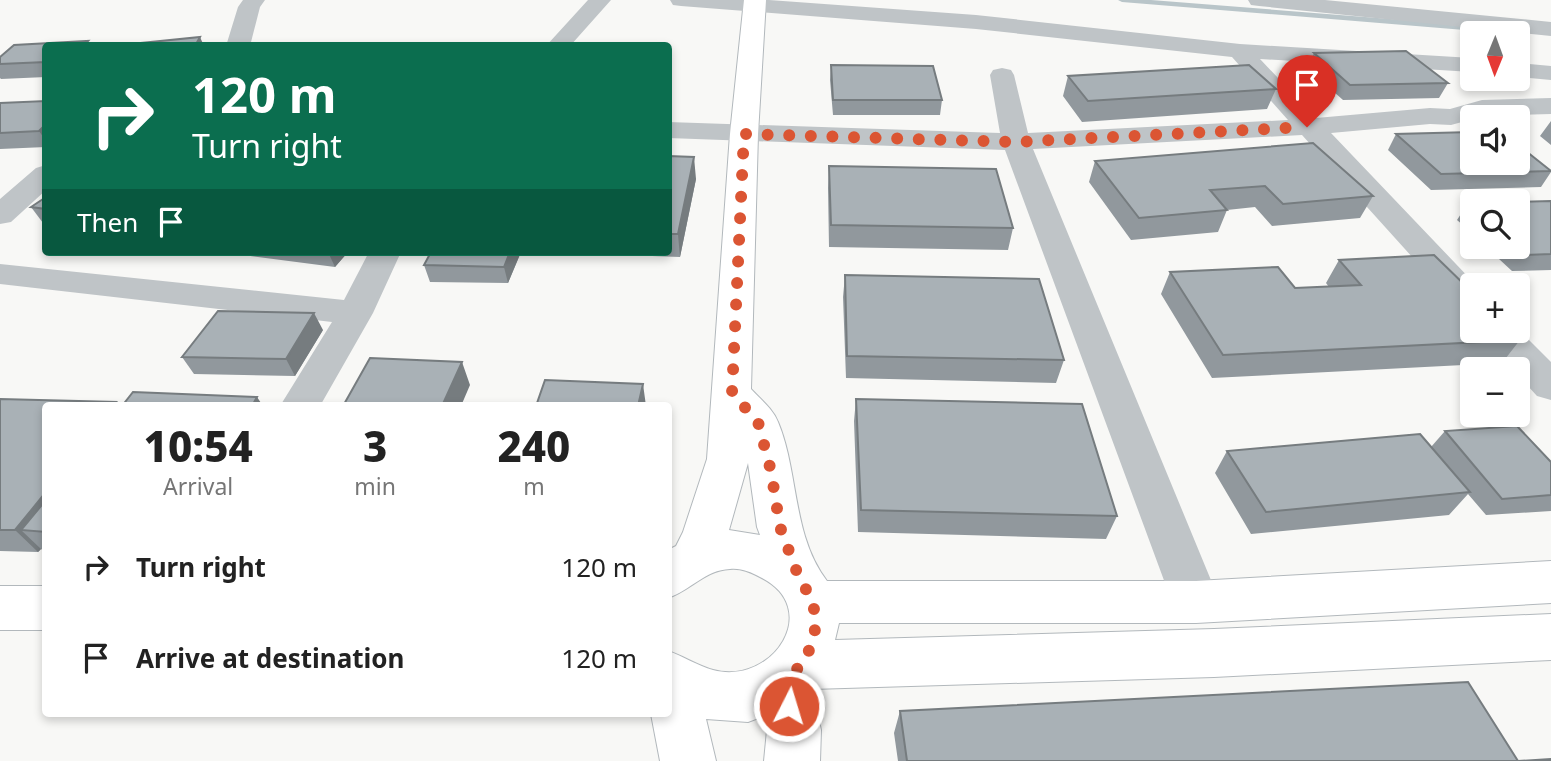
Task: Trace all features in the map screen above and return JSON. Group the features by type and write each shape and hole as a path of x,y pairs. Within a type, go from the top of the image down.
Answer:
{"street":[{"path":"239,42 249,7 254,0"},
{"path":"561,42 600,0"},
{"path":"681,0 755,3 976,22 1240,51 1460,64"},
{"path":"1259,0 1551,29"},
{"path":"677,569 705,534 728,458 744,134 755,3"},
{"path":"1240,51 1307,127 1460,289"},
{"path":"1410,60 1477,105"},
{"path":"1530,71 1551,73"},
{"path":"1002,75 1016,142 1196,602"},
{"path":"1530,107 1551,106"},
{"path":"672,130 1016,142 1307,127 1460,114"},
{"path":"0,215 42,178"},
{"path":"302,402 355,313 383,256"},
{"path":"4,279 355,313"},
{"path":"1510,343 1551,386"},
{"path":"672,678 687,689 710,697 736,700 761,694 792,673 812,645 816,624 805,588 780,527 771,471 758,422 732,393"},
{"path":"677,569 706,552 739,548 772,556 805,588 1196,602 1551,582"},
{"path":"0,608 42,608"},
{"path":"792,673 1551,637"},
{"path":"792,673 792,761"},
{"path":"672,698 677,709 688,761"}],"building":[{"path":"200,37 197,42 151,42"},
{"path":"42,43 42,62 0,64 0,57 14,45"},
{"path":"1406,51 1448,83 1350,85 1314,53"},
{"path":"831,65 933,66 942,100 833,100"},
{"path":"1249,65 1276,89 1088,101 1068,76"},
{"path":"42,101 42,128 39,131 0,133 0,103"},
{"path":"1460,132 1460,173 1441,174 1396,134"},
{"path":"1313,143 1373,196 1283,204 1265,186 1210,190 1227,210 1139,218 1095,161"},
{"path":"1530,154 1551,171 1530,172"},
{"path":"672,156 694,157 678,234 672,234"},
{"path":"829,166 996,169 1013,228 831,225"},
{"path":"42,200 42,208 31,207"},
{"path":"1551,201 1551,254 1530,255 1530,202"},
{"path":"1434,255 1460,280 1461,343 1223,355 1170,272 1278,267 1295,288 1361,285 1339,260"},
{"path":"429,256 508,256 504,267 424,265"},
{"path":"845,275 1039,279 1064,360 847,356"},
{"path":"218,311 314,313 286,359 182,357"},
{"path":"370,358 462,362 444,402 345,402"},
{"path":"545,380 643,384 639,402 537,402"},
{"path":"133,392 257,397 254,402 125,402"},
{"path":"0,399 116,402 42,402 42,497 15,530 0,530"},
{"path":"856,399 1082,404 1117,516 861,510"},
{"path":"1518,427 1551,462 1551,495 1502,499 1445,431"},
{"path":"1420,434 1470,492 1266,512 1227,451"},
{"path":"42,505 42,532 21,530"},
{"path":"1468,682 1518,761 907,761 900,711"},
{"path":"1551,759 1551,761 1518,761"}],"waterway":[{"path":"1122,0 1460,27"}],"route":[{"path":"789,706 784,682 801,665 812,645 816,624 813,602 798,575 780,527 771,471 758,422 732,393 744,134 1016,142 1307,127"}]}
